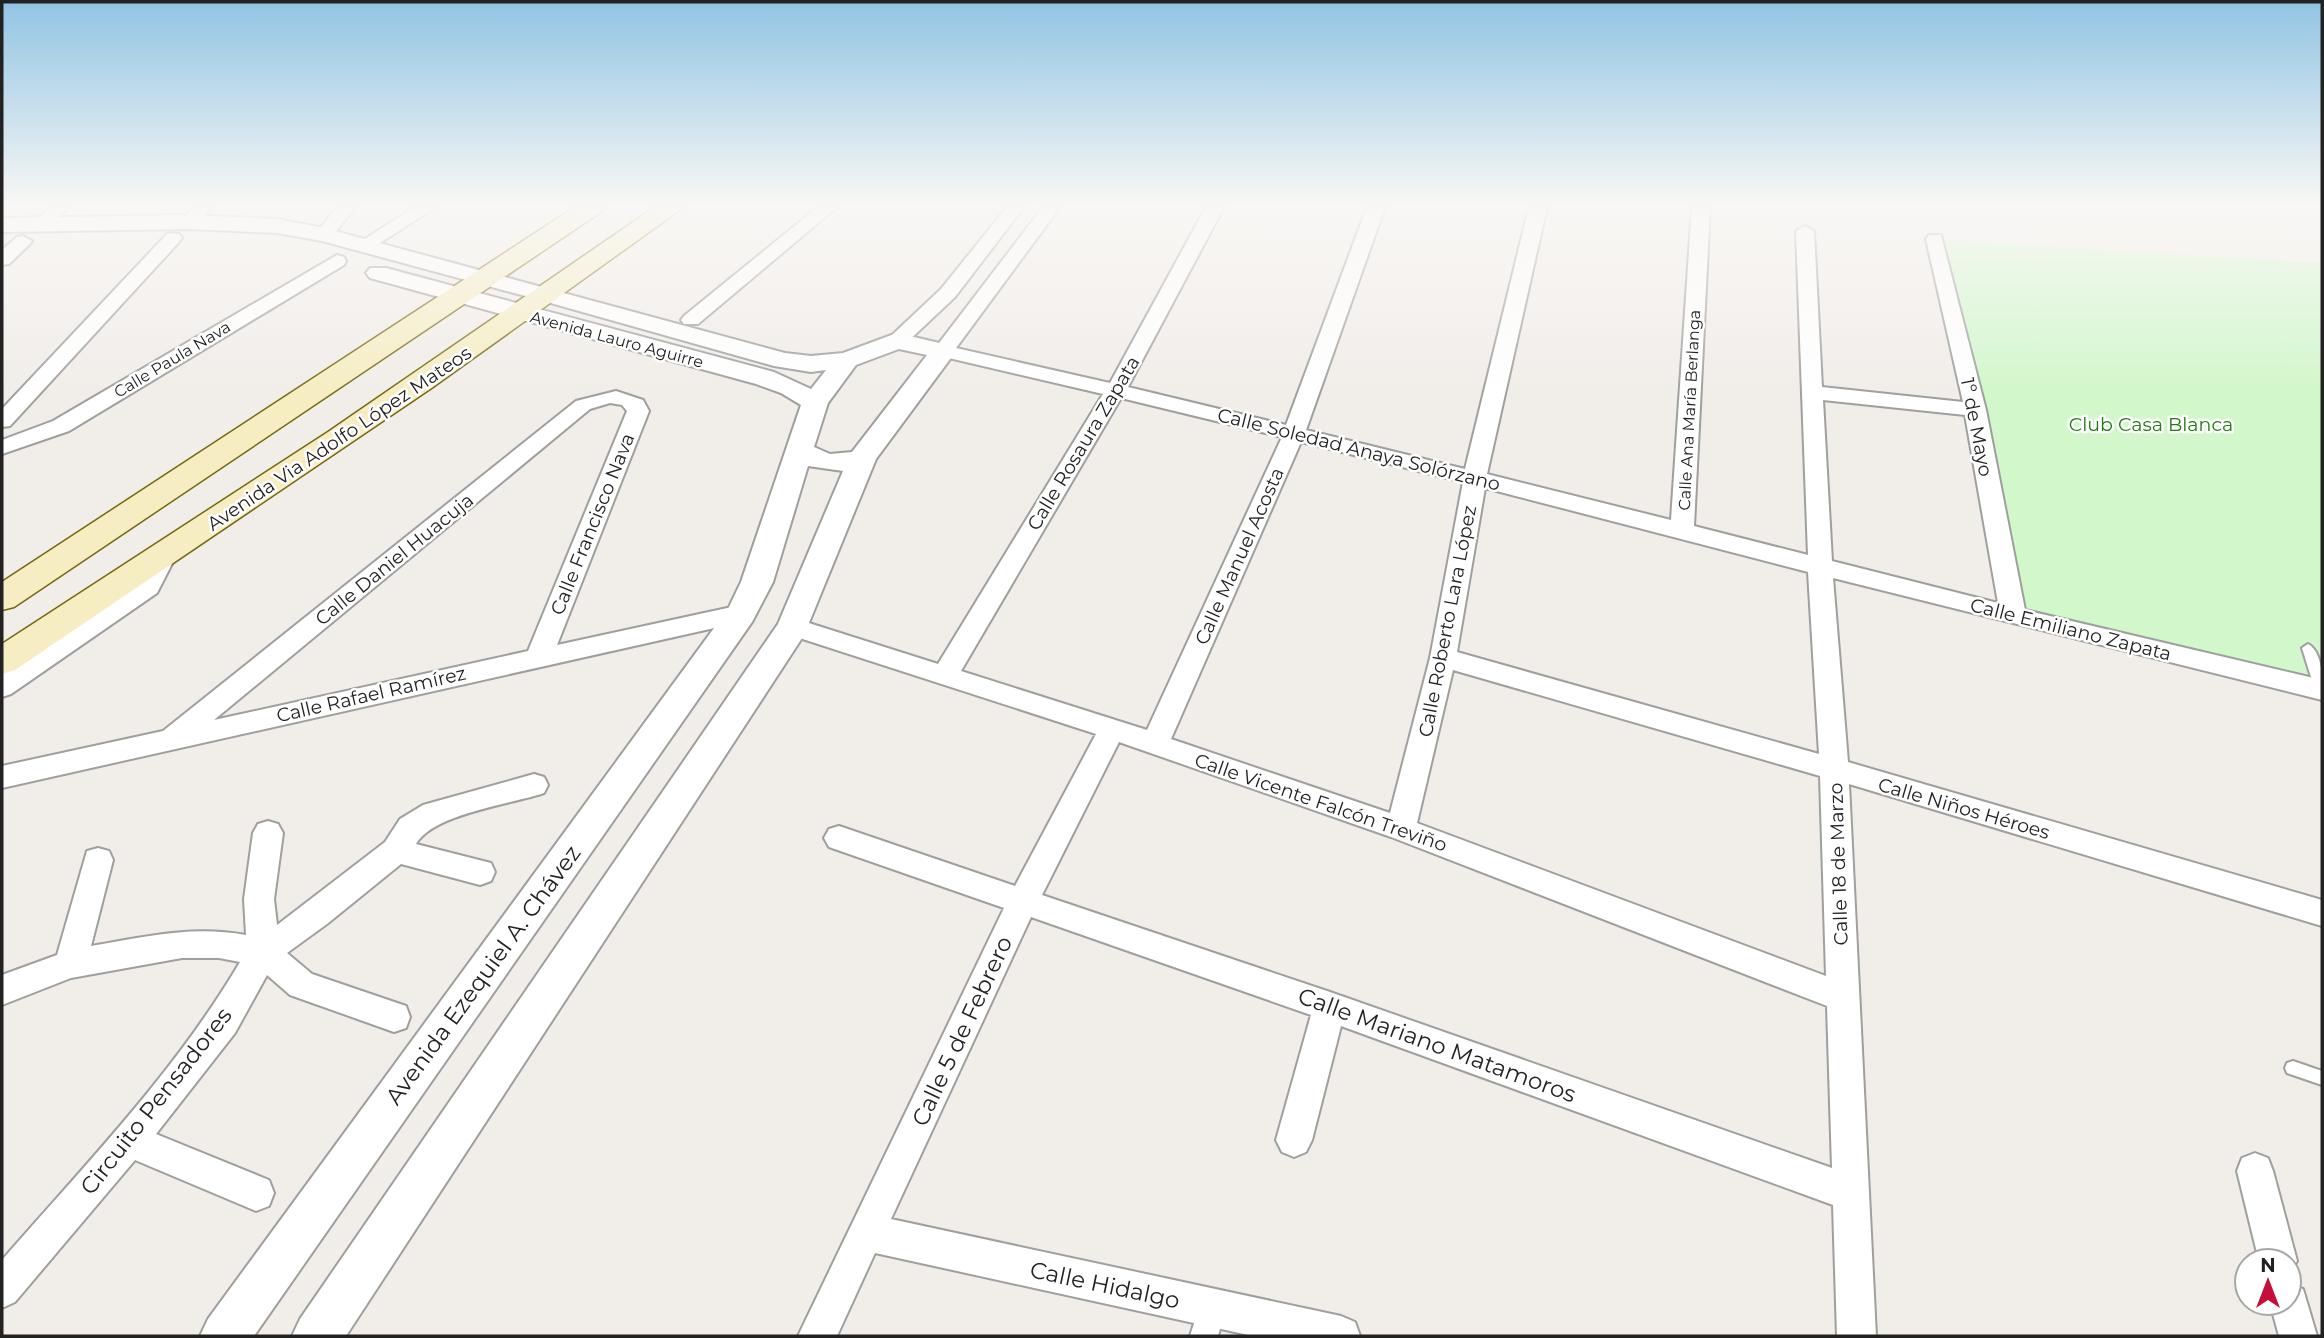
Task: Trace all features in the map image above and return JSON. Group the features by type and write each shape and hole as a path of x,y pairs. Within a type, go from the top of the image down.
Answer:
{"main road":[{"path":"2,598 498,269"},
{"name":"Avenida Via Adolfo López Mateos","path":"2,661 164,556 585,269"}],"street":[{"path":"2,421 144,269"},
{"name":"Calle Paula Nava","path":"2,447 61,426 323,269"},
{"name":"Avenida Lauro Aguirre","path":"365,269 458,297 765,378 790,387 815,402"},
{"name":"Avenida Lauro Aguirre","path":"452,269 783,361 811,364 847,360 898,341"},
{"path":"691,320 753,269"},
{"path":"898,341 948,293 967,269"},
{"path":"317,1336 793,627 862,458 1005,269"},
{"name":"Calle Rosaura Zapata","path":"945,675 1116,389 1181,269"},
{"name":"Calle Manuel Acosta","path":"1155,744 1294,434 1353,269"},
{"name":"Calle Roberto Lara López","path":"1401,829 1443,659 1475,478 1523,269"},
{"name":"Calle Ana María Berlanga","path":"1682,529 1697,269"},
{"name":"Calle 18 de Marzo","path":"1807,269 1819,565 1834,769 1856,1336"},
{"name":"1º de Mayo","path":"1942,269 1975,410 2012,615"},
{"name":"Calle Soledad Anaya Solórzano","path":"898,341 1116,389 1819,565"},
{"path":"815,402 847,360"},
{"path":"1812,392 1975,410"},
{"name":"Calle Francisco Nava","path":"539,657 638,411 636,404 624,396"},
{"name":"Calle Daniel Huacuja","path":"172,739 583,405 602,397 624,396"},
{"name":"Avenida Ezequiel A. Chávez","path":"225,1336 741,614 757,582 815,402"},
{"path":"801,451 811,459 827,463 845,463 862,458"},
{"path":"2,687 148,587 164,556"},
{"name":"Calle Emiliano Zapata","path":"1819,565 2322,690"},
{"name":"Calle Rafael Ramírez","path":"2,777 741,614"},
{"name":"Calle Vicente Falcón Treviño","path":"793,627 1112,729 1401,829 1843,997"},
{"name":"Calle Niños Héroes","path":"1443,659 1834,769 2322,913"},
{"name":"Calle 5 de Febrero","path":"817,1336 1023,901 1112,729"},
{"path":"263,952 316,915 396,851 410,827 433,813 534,785"},
{"path":"263,952 259,899 268,833"},
{"name":"Calle Mariano Matamoros","path":"839,838 1330,1007 1850,1193"},
{"path":"396,851 480,872"},
{"path":"71,964 98,860"},
{"path":"2,990 71,964 182,944 219,944 263,952 301,985 394,1017"},
{"name":"Circuito Pensadores","path":"2,1289 129,1140 223,1022 263,952"},
{"path":"1294,1140 1330,1007"},
{"path":"129,1140 256,1193"},
{"path":"2255,1171 2274,1247"},
{"name":"Calle Hidalgo","path":"867,1233 1208,1322 1341,1336"},
{"path":"2293,1317 2298,1336"}],"lane":[{"path":"2308,648 2322,690"},
{"path":"2293,1068 2322,1078"}],"green space":[{"name":"Club Casa Blanca","path":"1941,269 2322,269 2322,692 2013,615"}]}
